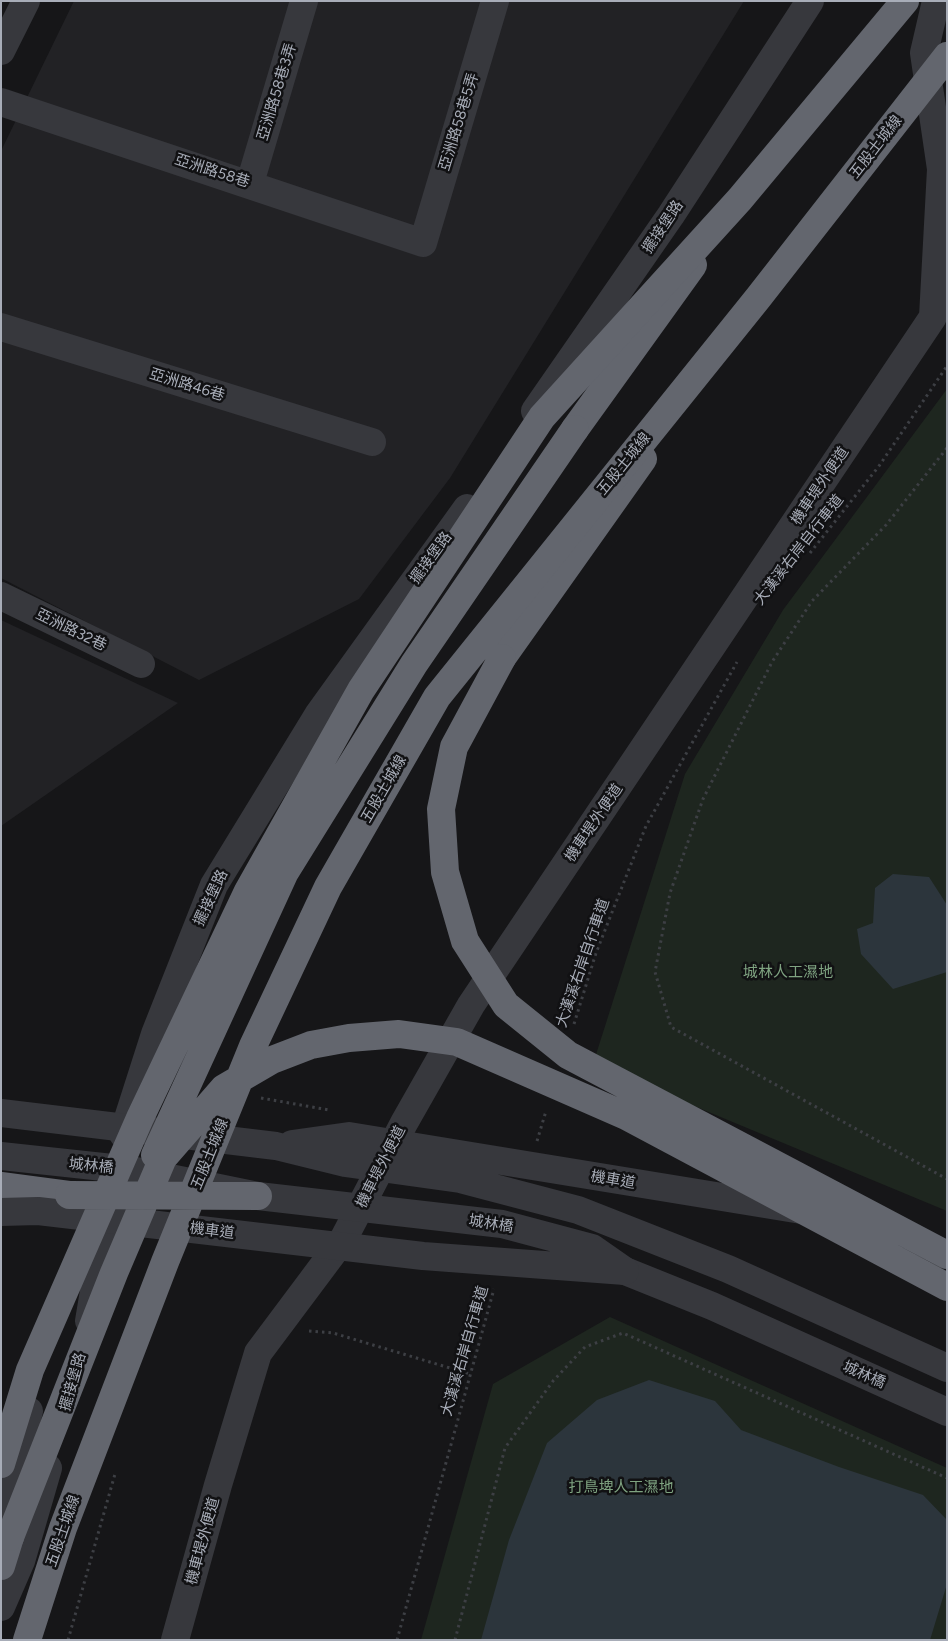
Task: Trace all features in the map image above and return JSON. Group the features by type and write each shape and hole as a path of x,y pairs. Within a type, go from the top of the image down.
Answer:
{"highway":[{"path":"1,1464 30,1370 140,1118 248,891 361,690 542,417 740,199 905,1"},
{"name":"五股土城線","path":"27,1640 63,1528 165,1262 254,1046 328,887 436,697 758,298 947,56"},
{"path":"1,1508 25,1472 102,1270 285,872 414,664 575,429 740,199"},
{"path":"758,298 502,658 454,747 441,809 445,872 465,941 506,1005 568,1055 947,1255"},
{"path":"1,1566 14,1528 114,1273 163,1158 224,1088 272,1060 311,1045 350,1038 399,1034 457,1042 626,1116 947,1287"},
{"path":"1,1186 69,1194"},
{"path":"1,1195 258,1196"}],"street":[{"name":"亞洲路58巷3弄","path":"250,183 304,1"},
{"name":"亞洲路58巷5弄","path":"423,243 495,1"},
{"name":"擺接堡路","path":"1,1526 52,1319 118,1150 155,1034 214,885 318,714 506,453 665,224 810,1"},
{"name":"機車堤外便道","path":"175,1640 218,1485 258,1353 344,1238 404,1123 471,1004 933,317 941,169 924,53 936,1"},
{"path":"1,51 16,6"},
{"name":"亞洲路58巷","path":"1,102 250,183 423,243"},
{"name":"亞洲路46巷","path":"1,327 372,442"},
{"name":"亞洲路32巷","path":"1,596 141,664"},
{"path":"1,1113 276,1146 345,1162 460,1179 578,1210 728,1269 947,1368"},
{"name":"機車道","path":"276,1146 349,1136 876,1221 947,1245"},
{"name":"擺接堡路","path":"1,1607 21,1561 87,1330 118,1150"},
{"name":"城林橋","path":"1,1156 131,1170 258,1196 502,1224 592,1248 625,1271 712,1306 947,1412"},
{"name":"機車道","path":"1,1212 38,1210 423,1256 625,1271"}],"path":[{"name":"大漢溪右岸自行車道","path":"804,560 879,466 947,366"},
{"path":"947,448 886,525 812,600 772,662 703,799 670,893 655,972 671,1027 947,1179"},
{"name":"大漢溪右岸自行車道","path":"573,1028 596,954 646,826 739,658"},
{"path":"258,1097 303,1105"},
{"path":"534,1149 549,1103"},
{"name":"大漢溪右岸自行車道","path":"396,1640 496,1281"},
{"path":"302,1334 310,1330 333,1333 470,1374"},
{"path":"455,1640 505,1448 552,1381 585,1347 623,1333 947,1478"}],"shaded area":[{"path":"74,1 744,1 450,478 359,599 199,680 1,578 1,151"},
{"path":"1,620 178,703 1,826"},
{"path":"893,874 929,877 947,905 947,972 893,989 861,954 857,929 873,923 875,888"},
{"name":"打鳥埤人工濕地","path":"649,1380 715,1401 741,1430 839,1467 923,1495 947,1520 947,1584 930,1640 481,1640 509,1540 547,1443 597,1400"}],"green space":[{"name":"城林人工濕地","path":"947,389 947,1211 593,1064 685,774 783,610"},
{"name":"打鳥埤人工濕地","path":"610,1317 947,1468 947,1640 421,1640 493,1384"}]}
